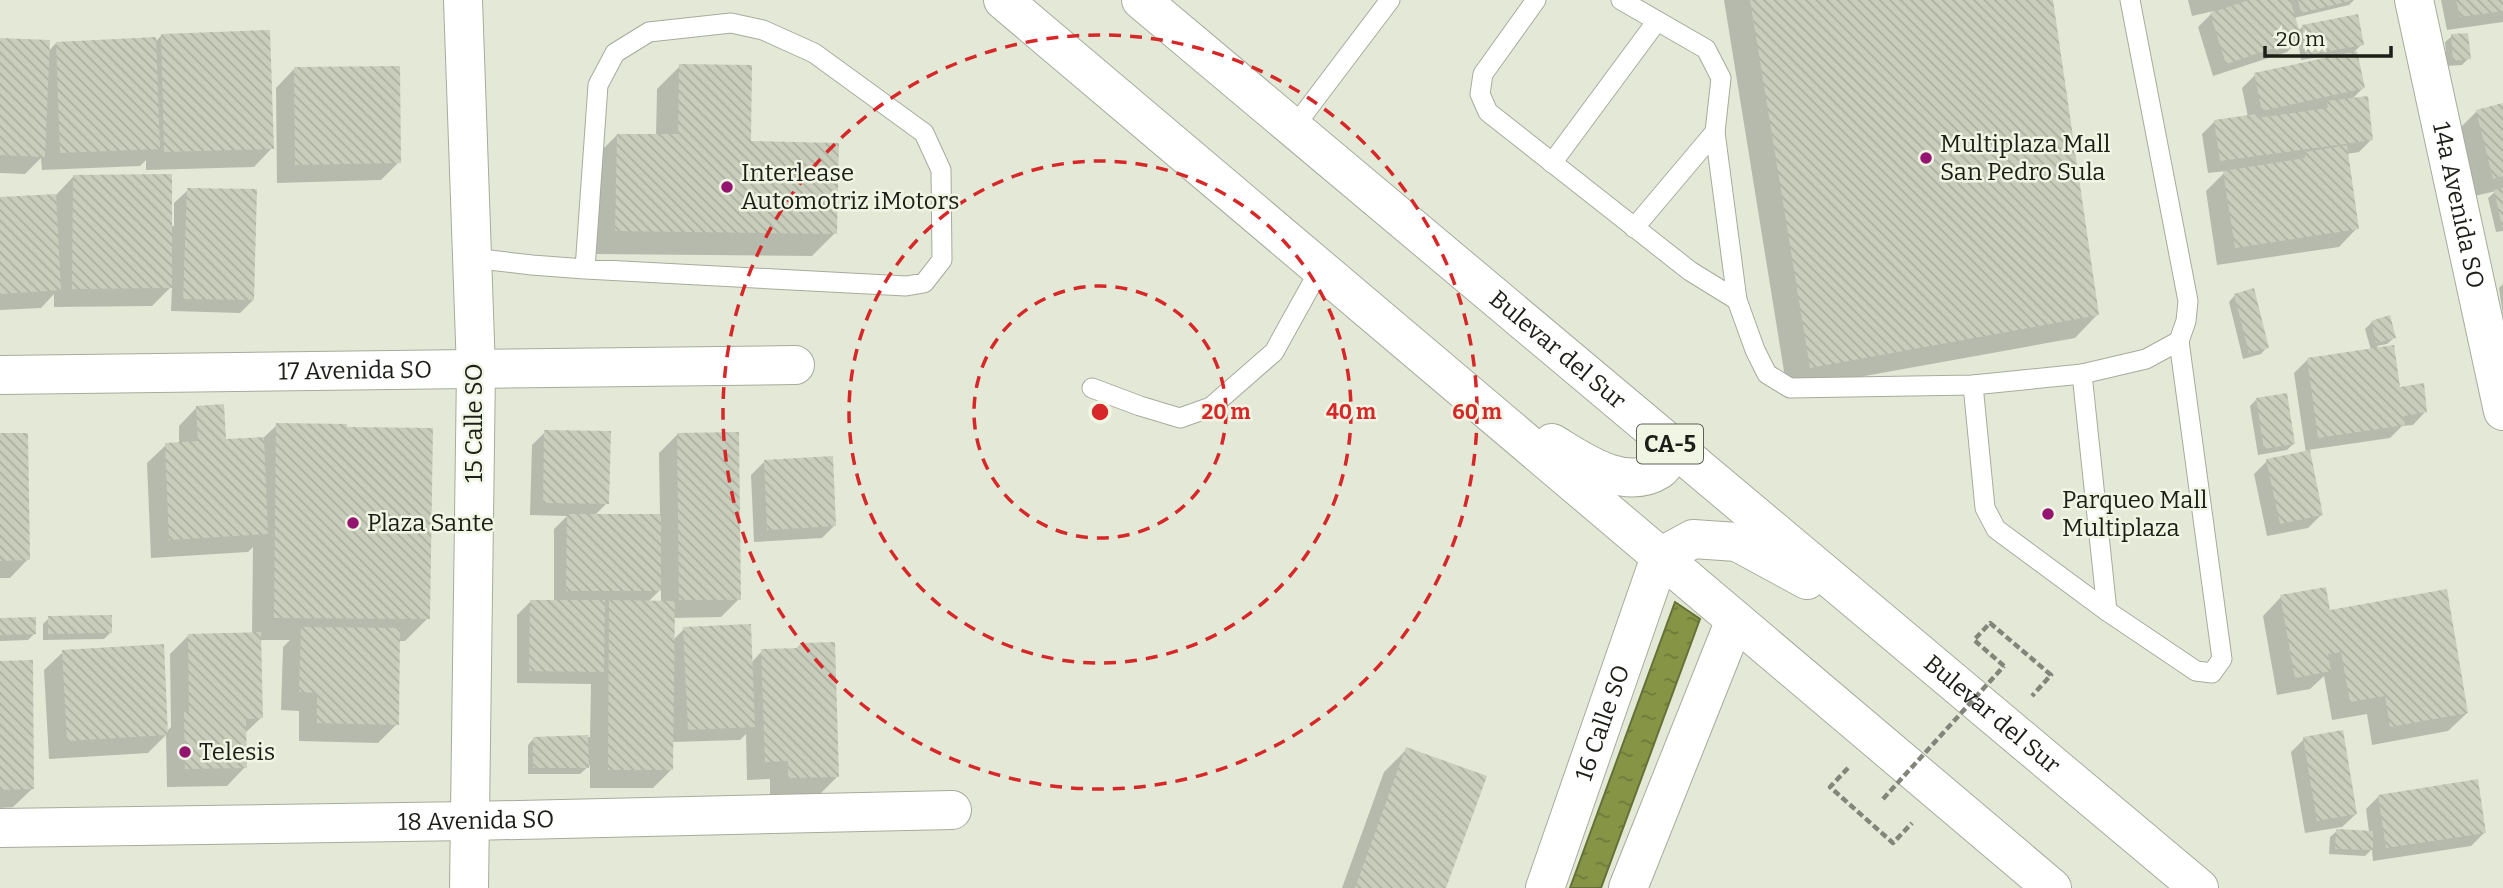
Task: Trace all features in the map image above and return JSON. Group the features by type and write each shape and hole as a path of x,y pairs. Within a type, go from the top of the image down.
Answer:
{"main road":[{"name":"15 Calle SO","path":"463,0 476,370 470,888"},
{"path":"1003,0 2052,888"},
{"name":"Bulevar del Sur","path":"1141,0 2199,888"},
{"name":"14a Avenida SO","path":"2414,0 2503,411"},
{"name":"17 Avenida SO","path":"0,375 795,365"},
{"path":"1466,393 1594,468 1631,479 1660,470 1675,448"},
{"path":"1660,557 1693,539 1737,542 1877,618"},
{"name":"16 Calle SO","path":"1545,888 1660,557"},
{"path":"1628,888 1735,620"},
{"name":"18 Avenida SO","path":"0,828 952,810"}],"lane":[{"path":"1294,127 1390,0"},
{"path":"1535,0 1483,74 1480,93 1488,112 1690,271 1737,300"},
{"path":"1621,0 1706,49 1721,78 1715,132 1737,300 1755,350 1767,374 1790,388 1973,385 2082,374 2146,359 2179,341"},
{"path":"1973,385 1985,508 1996,529 2107,611 2196,671 2212,673 2222,659 2179,341 2186,321 2188,301 2130,0"},
{"path":"1552,163 1657,21"},
{"path":"471,258 585,269 906,286 924,282 943,260 942,170 924,133 814,53 763,30 731,23 649,32 615,53 598,85 585,269"},
{"path":"1634,228 1715,132"},
{"path":"1093,388 1180,418 1211,407 1275,352 1320,269"},
{"path":"2082,374 2107,611"}],"path":[{"path":"1874,791 1883,799 2004,666 1974,640 1990,623 2050,675"},
{"path":"1857,775 1848,767 1830,787 1893,843"}],"water":[{"path":"1675,602 1700,619 1601,888 1570,888"}],"building":[{"name":"Multiplaza Mall San Pedro Sula","path":"1750,0 2053,0 2099,315 1810,368"},
{"path":"2249,0 2290,0 2302,39 2226,64 2210,13"},
{"path":"2298,0 2350,0 2350,1 2301,13"},
{"path":"2456,0 2503,0 2503,11 2460,17"},
{"path":"2358,14 2364,45 2307,55 2302,25"},
{"path":"270,30 274,149 164,152 161,34"},
{"path":"2468,33 2471,59 2453,61 2451,34"},
{"path":"156,37 160,149 60,153 56,42"},
{"path":"0,38 50,40 45,157 0,155"},
{"path":"2357,51 2365,88 2262,111 2254,73"},
{"name":"Interlease Automotriz iMotors","path":"679,64 752,65 751,141 839,143 837,234 615,231 617,134 678,134"},
{"path":"400,66 401,163 295,165 294,67"},
{"path":"2368,96 2373,140 2220,161 2214,120 2256,114 2257,118 2328,108 2327,101"},
{"path":"2503,103 2503,176 2493,179 2476,110"},
{"path":"2347,145 2359,229 2235,248 2223,171 2305,158 2305,152"},
{"path":"172,174 172,288 72,289 73,175"},
{"path":"187,188 257,189 254,300 183,299"},
{"path":"2503,188 2503,227 2502,227 2494,190"},
{"path":"56,194 61,290 0,294 0,197"},
{"path":"2254,288 2269,348 2249,353 2234,294"},
{"path":"2390,315 2396,338 2376,343 2371,321"},
{"path":"2394,345 2400,387 2424,383 2427,412 2404,416 2405,425 2318,438 2307,358"},
{"path":"2287,393 2295,444 2264,449 2256,398"},
{"path":"224,404 226,439 264,437 268,534 169,540 165,443 198,441 196,406"},
{"name":"Plaza Sante","path":"276,423 433,428 430,619 274,618"},
{"path":"544,430 611,431 609,504 543,503"},
{"path":"739,432 741,600 679,600 677,433"},
{"path":"0,433 28,433 30,560 0,561"},
{"path":"2310,450 2323,515 2280,524 2266,459"},
{"path":"833,456 836,526 767,530 764,460"},
{"path":"567,514 661,514 661,591 566,591"},
{"path":"2326,587 2330,610 2447,589 2468,713 2390,727 2385,696 2350,702 2341,652 2328,654 2331,671 2295,678 2280,595"},
{"path":"530,600 605,600 604,672 529,671"},
{"path":"609,600 675,601 673,770 608,770"},
{"path":"112,615 112,633 48,634 48,616"},
{"path":"36,617 36,634 0,635 0,618"},
{"path":"751,624 755,727 688,730 683,627"},
{"path":"301,627 400,628 399,725 317,723 317,693 299,692"},
{"path":"261,632 263,718 246,719 247,768 185,769 184,712 189,712 188,634"},
{"path":"835,642 839,777 788,778 788,761 765,762 761,649 799,648 800,643"},
{"path":"164,644 168,735 67,741 62,650"},
{"path":"33,660 34,789 0,790 0,661"},
{"path":"2343,730 2357,814 2317,821 2303,737"},
{"path":"588,735 589,768 533,768 533,737"},
{"path":"1406,747 1487,776 1446,888 1355,888"},
{"path":"2478,779 2486,833 2386,848 2378,795"},
{"path":"2336,829 2373,831 2373,850 2335,849"}],"place":[{"name":"Multiplaza Mall San Pedro Sula","path":"1926,158"},
{"name":"Interlease Automotriz iMotors","path":"727,187"},
{"name":"Parqueo Mall Multiplaza","path":"2048,514"},
{"name":"Plaza Sante","path":"353,523"},
{"name":"Telesis","path":"185,752"}]}
